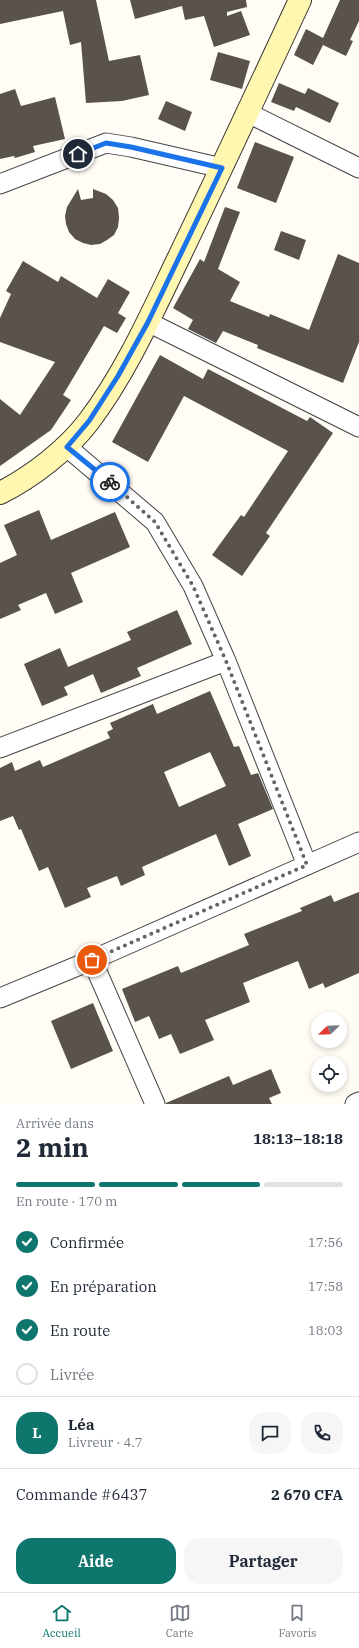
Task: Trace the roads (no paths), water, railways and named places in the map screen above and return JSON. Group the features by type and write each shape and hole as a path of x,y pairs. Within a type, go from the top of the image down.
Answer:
{"street":[{"path":"0,493 17,484 67,447 89,421 114,383 148,322 248,113 300,0"},
{"path":"248,113 359,168"},
{"path":"0,184 106,143 131,147 222,168"},
{"path":"148,322 359,427"},
{"path":"67,447 155,522 193,586 226,661 307,865"},
{"path":"0,748 226,661"},
{"path":"0,998 92,960 359,842"},
{"path":"92,960 155,1104"},
{"path":"355,1104 359,1102"}]}
